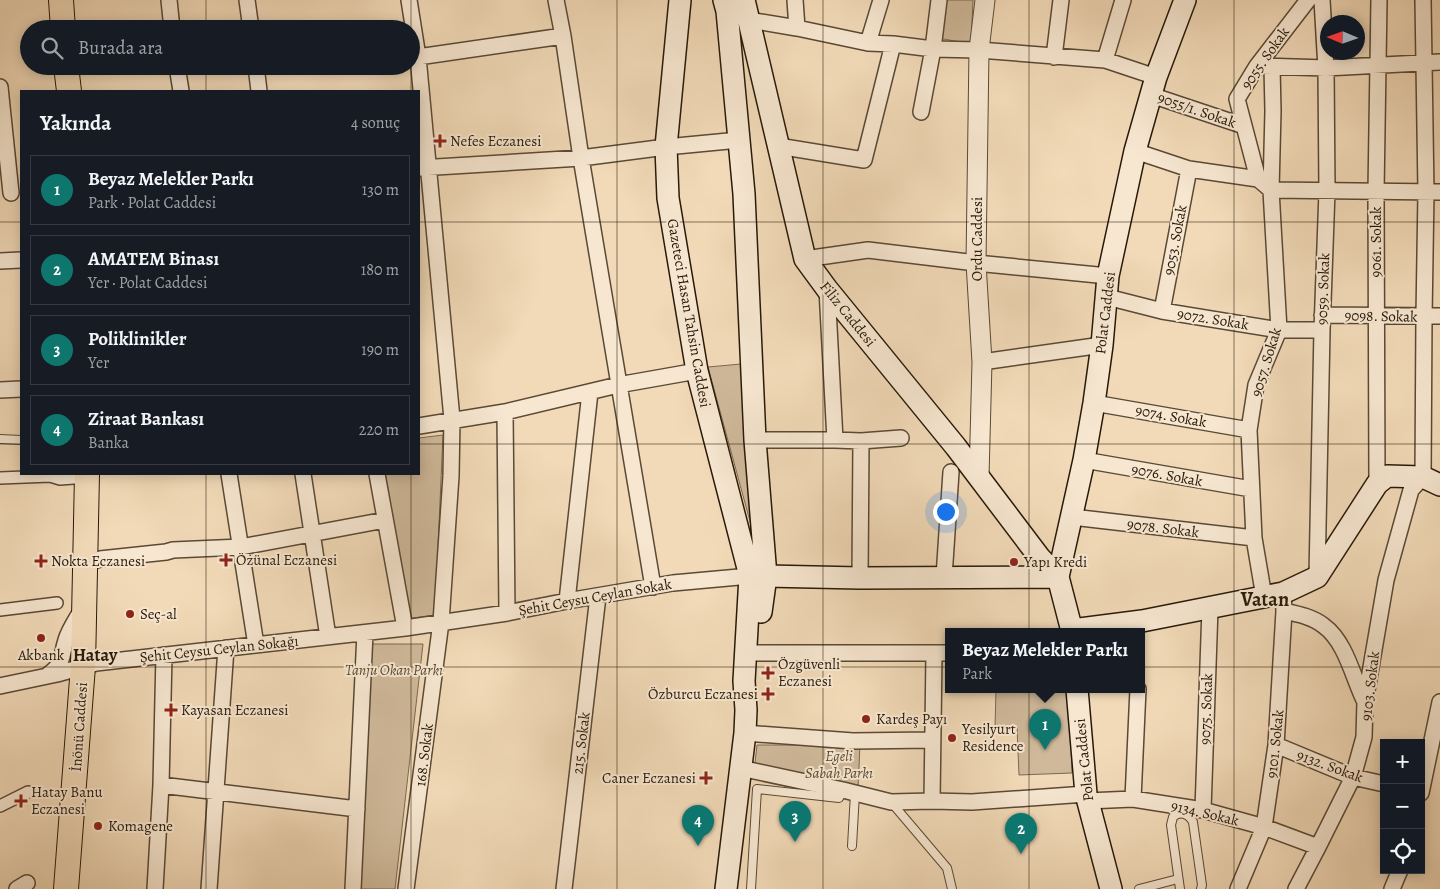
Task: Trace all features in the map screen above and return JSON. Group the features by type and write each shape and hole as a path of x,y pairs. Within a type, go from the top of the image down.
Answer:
{"main road":[{"path":"60,0 62,20"},
{"name":"Gazeteci Hasan Tahsin Caddesi","path":"680,0 666,147 668,198 697,371 758,576 744,681 746,710 740,768 739,805 726,889"},
{"name":"Gazeteci Hasan Tahsin Caddesi","path":"724,0 727,11 744,194 755,440 758,576 756,653 754,682 746,710"},
{"name":"Polat Caddesi","path":"1071,628 1058,577 1084,460 1094,403 1107,286 1135,151 1153,86 1185,0"},
{"name":"Filiz Caddesi","path":"746,10 805,259 827,289 956,447 1040,558 1058,577"},
{"path":"67,75 68,90"},
{"name":"İnönü Caddesi","path":"66,889 83,666 87,476"},
{"path":"1142,628 1210,608 1277,600 1317,577 1377,484 1387,476 1432,481"},
{"path":"1040,558 1051,562 1058,556 1065,544"},
{"path":"758,576 860,578 1058,577"},
{"name":"Polat Caddesi","path":"1077,693 1086,797 1110,889"}],"street":[{"path":"168,0 171,20"},
{"path":"247,0 250,20"},
{"name":"168. Sokak","path":"409,0 412,20"},
{"path":"556,0 564,36 581,158 652,588"},
{"path":"795,0 797,28"},
{"path":"868,42 881,0"},
{"path":"921,112 933,49 939,0"},
{"name":"Ordu Caddesi","path":"979,478 982,362 976,263 979,50 985,0"},
{"path":"1054,57 1061,0"},
{"path":"1105,60 1123,0"},
{"name":"9055. Sokak","path":"1258,179 1237,99 1265,66 1308,0"},
{"name":"9059. Sokak","path":"1317,577 1322,315 1327,191 1326,68 1322,0"},
{"name":"9061. Sokak","path":"1377,484 1376,192 1379,0"},
{"path":"1423,0 1423,63 1433,192 1424,317 1432,481"},
{"name":"9055/1. Sokak","path":"746,10 797,28 868,42 933,49 979,50 1105,60 1153,86 1244,126"},
{"path":"420,57 564,36"},
{"path":"778,146 864,160 893,44"},
{"path":"1265,66 1326,68 1440,62"},
{"name":"9057. Sokak","path":"1265,66 1273,111 1271,190 1279,330 1256,386 1249,430 1254,538 1277,600"},
{"path":"178,75 181,90"},
{"path":"257,75 259,90"},
{"name":"168. Sokak","path":"419,75 420,90"},
{"path":"0,87 11,193"},
{"name":"168. Sokak","path":"406,889 441,622 451,476 452,420 424,168 420,94"},
{"path":"424,168 581,158 739,140"},
{"path":"1135,151 1189,168 1258,179 1271,190 1433,192"},
{"name":"9053. Sokak","path":"1162,311 1189,168"},
{"name":"9072. Sokak","path":"805,259 868,250 976,263 1107,286 1162,311 1279,330 1322,330"},
{"path":"0,261 20,260"},
{"path":"827,289 835,440"},
{"name":"9098. Sokak","path":"1322,315 1440,316"},
{"path":"982,362 1102,344"},
{"path":"420,426 505,412 618,385 697,371"},
{"path":"0,390 20,390"},
{"path":"567,601 590,392"},
{"name":"9074. Sokak","path":"1094,403 1249,430"},
{"path":"505,412 507,613"},
{"path":"755,440 861,441 901,438"},
{"path":"860,578 861,441"},
{"name":"9076. Sokak","path":"1084,460 1251,489"},
{"path":"944,577 950,472"},
{"path":"229,475 256,645"},
{"path":"303,475 328,637"},
{"path":"377,475 405,628"},
{"path":"0,478 50,476 60,479"},
{"path":"0,485 51,483 60,479 87,476"},
{"name":"9103. Sokak","path":"1296,889 1353,777 1364,737 1365,702 1386,580 1411,490 1432,481"},
{"name":"9078. Sokak","path":"1072,517 1254,538"},
{"path":"85,564 100,559 173,550 240,548 385,520"},
{"name":"Şehit Ceysu Ceylan Sokak","path":"441,622 507,613 673,584 758,576"},
{"name":"215. Sokak","path":"564,889 598,596"},
{"path":"1277,600 1325,626 1342,647 1365,702"},
{"name":"9101. Sokak","path":"1238,889 1264,827 1276,746 1277,600"},
{"path":"0,610 57,603"},
{"path":"46,676 58,667 61,662 66,639 84,605"},
{"name":"9075. Sokak","path":"1203,810 1210,608"},
{"name":"Şehit Ceysu Ceylan Sokağı","path":"0,686 96,663 405,628 441,622"},
{"path":"354,889 365,632"},
{"path":"209,889 226,648"},
{"path":"756,653 941,654 932,740 932,800"},
{"path":"155,889 161,785 164,655"},
{"path":"1133,799 1138,693"},
{"path":"1425,785 1433,769 1440,702"},
{"path":"745,733 853,741 932,740"},
{"name":"9132. Sokak","path":"1276,746 1353,777 1380,783"},
{"name":"9134. Sokak","path":"740,768 849,791 891,802 932,800 972,802 1086,797 1133,799 1203,810 1264,827 1318,847"},
{"path":"161,785 357,809"},
{"path":"0,806 28,792"},
{"path":"1392,889 1398,874"}],"lane":[{"path":"0,439 20,440"},
{"path":"751,889 757,789 839,798 849,791"},
{"path":"849,791 852,846"},
{"path":"891,802 947,868 952,889"},
{"path":"1180,889 1171,825 1173,818 1179,814 1190,818 1192,822 1202,884 1201,889"},
{"path":"1139,889 1178,880"}],"green space":[{"path":"943,0 973,0 971,44 938,38"},
{"path":"741,364 751,525 708,367"},
{"path":"443,435 435,615 406,619 384,475 420,475 420,438"},
{"name":"Tanju Okan Parkı","path":"369,644 423,644 395,889 359,889"},
{"path":"996,693 1069,693 1072,773 1019,775 1017,727 995,728"},
{"name":"Egeli Sabah Parkı","path":"757,745 860,745 858,789 755,763"}],"place":[{"name":"Nefes Eczanesi","path":"440,141"},
{"name":"Özünal Eczanesi","path":"226,560"},
{"name":"Nokta Eczanesi","path":"41,561"},
{"name":"Yapı Kredi","path":"1014,562"},
{"name":"Seç-al","path":"130,614"},
{"name":"Akbank","path":"41,638"},
{"name":"Özgüvenli Eczanesi","path":"768,673"},
{"name":"Özburcu Eczanesi","path":"768,694"},
{"name":"Kayasan Eczanesi","path":"171,710"},
{"name":"Kardeş Payı","path":"866,719"},
{"name":"Yesilyurt Residence","path":"952,738"},
{"name":"Beyaz Melekler Parkı","path":"1045,750"},
{"name":"Caner Eczanesi","path":"706,778"},
{"name":"Hatay Banu Eczanesi","path":"21,801"},
{"name":"Komagene","path":"98,826"},
{"name":"Poliklinikler","path":"795,842"},
{"name":"Ziraat Bankası","path":"698,846"},
{"name":"AMATEM Binası","path":"1021,854"}],"district":[{"name":"Vatan","path":"1265,599"},
{"name":"Hatay","path":"95,655"}]}
